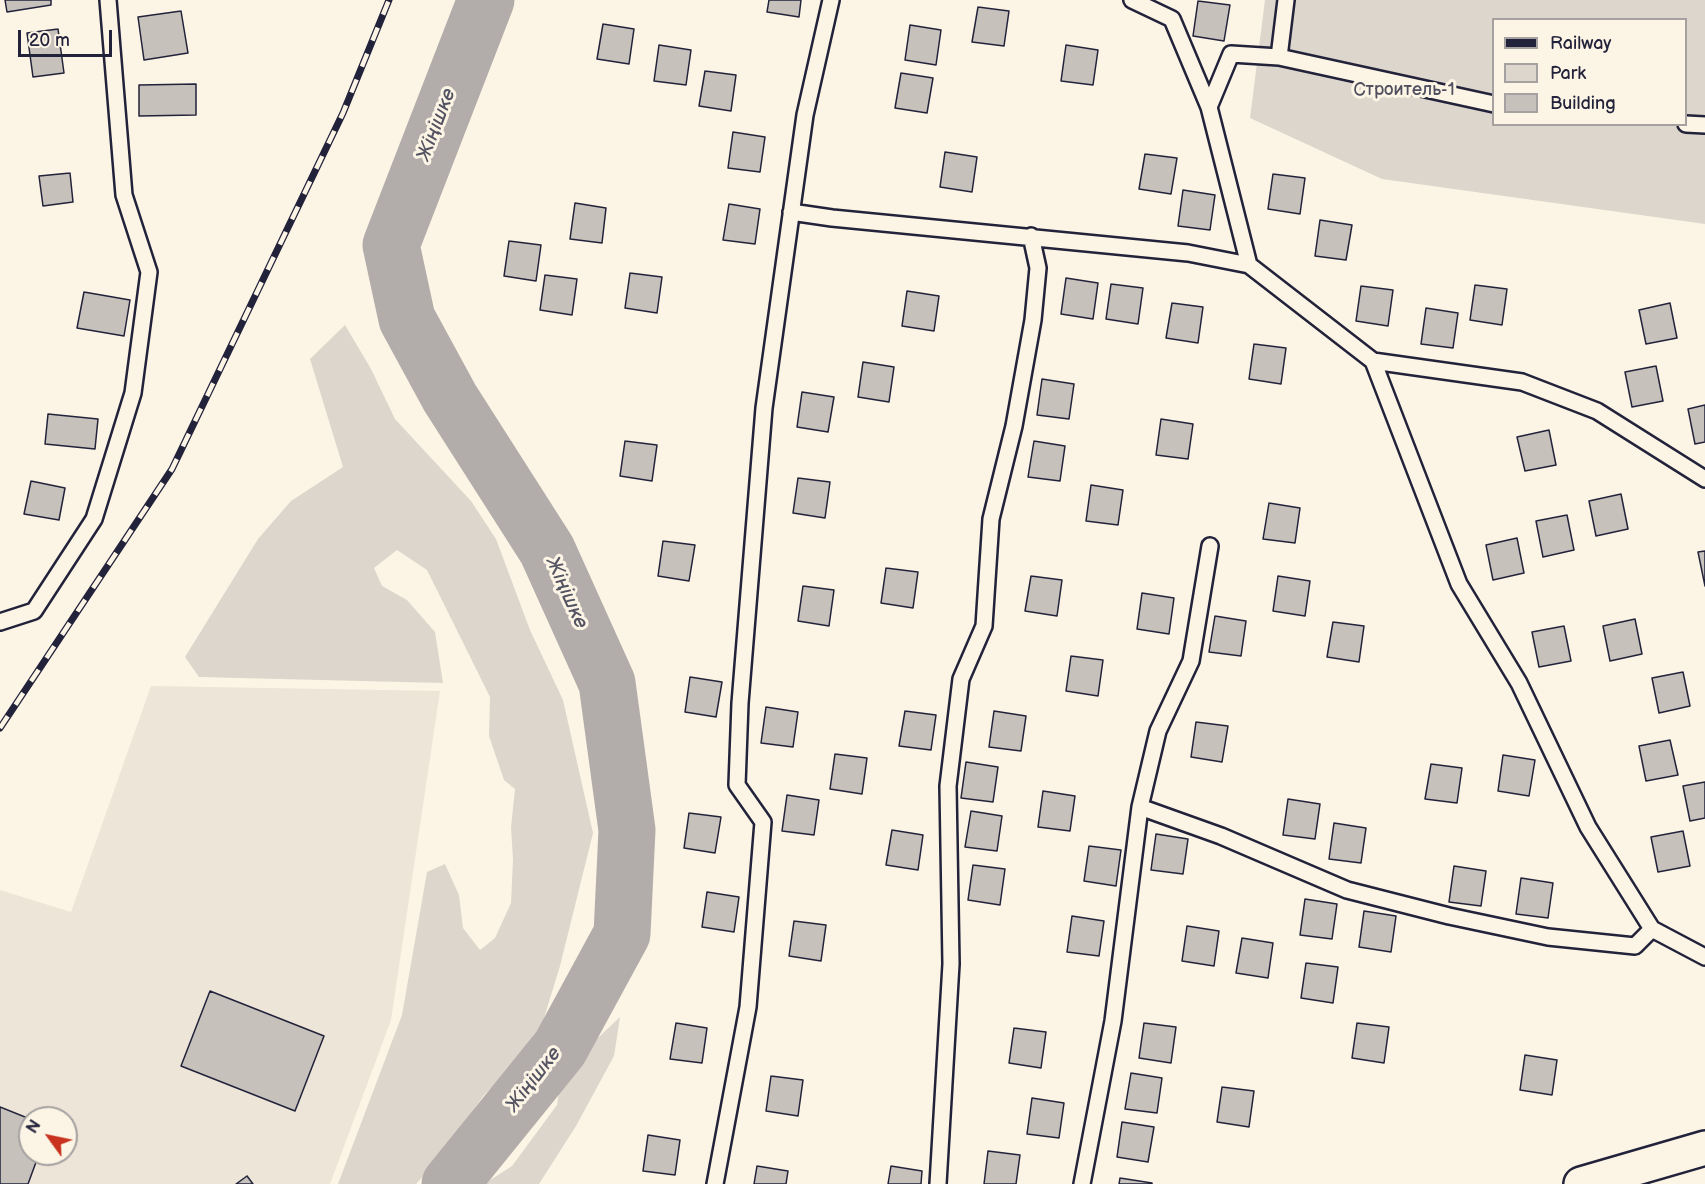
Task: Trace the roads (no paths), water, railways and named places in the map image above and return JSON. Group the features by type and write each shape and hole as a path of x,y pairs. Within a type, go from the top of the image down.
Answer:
{"highway":[{"path":"1581,1184 1705,1148"}],"lane":[{"path":"0,622 34,611 94,519 133,393 149,272 124,195 108,0"},
{"path":"715,1184 748,1007 763,822 737,785 740,703 764,408 805,116 831,0"},
{"path":"1132,0 1172,19 1209,107 1249,265"},
{"path":"1279,57 1286,0"},
{"path":"1209,107 1231,54 1279,57 1492,104"},
{"path":"1687,124 1705,125"},
{"path":"791,212 1188,253 1249,265 1373,361 1522,382 1597,411 1705,479"},
{"path":"938,1184 951,964 948,786 961,680 984,626 991,519 1014,426 1033,320 1038,268 1031,236"},
{"path":"1373,361 1459,584 1519,683 1587,827 1652,929 1705,957"},
{"path":"1082,1184 1113,1021 1140,807 1158,731 1191,661 1210,546"},
{"path":"1140,807 1221,836 1347,890 1449,916 1548,937 1635,946 1652,929"}],"waterway":[{"name":"Жіңішке","path":"450,1184 560,1048 622,934 627,830 607,683 547,550 450,398 407,319 391,245 486,0"}],"railway":[{"path":"0,728 172,469 343,113 389,0"}],"park label":[{"name":"Строитель-1","path":"1404,90"}]}
